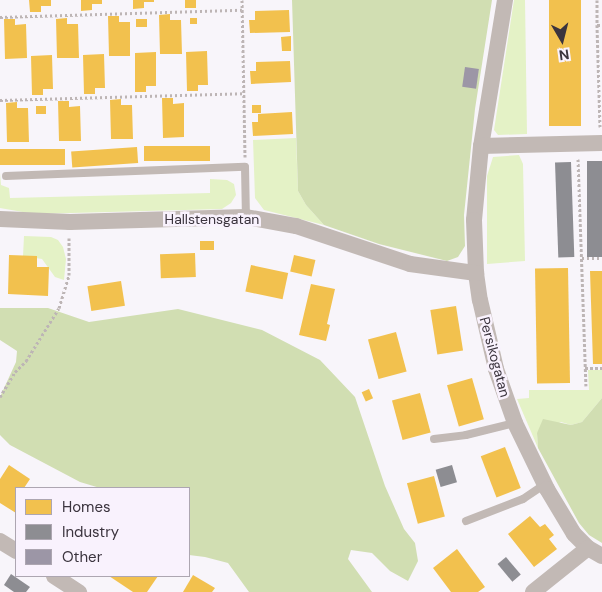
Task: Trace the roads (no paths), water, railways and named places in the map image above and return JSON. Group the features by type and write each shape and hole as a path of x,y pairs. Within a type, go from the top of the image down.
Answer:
{"street":[{"name":"Persikogatan","path":"505,0 481,146 474,220 476,273 496,370 515,423 545,484 574,534 588,548 602,556"},
{"path":"481,146 601,143"},
{"name":"Hallstensgatan","path":"0,219 70,222 246,217 296,226 410,264 476,273"},
{"path":"0,541 15,550"},
{"path":"533,592 588,548"},
{"path":"56,577 79,592"}],"lane":[{"path":"6,176 245,167 246,217"},
{"path":"434,439 466,435 515,423"},
{"path":"466,521 523,499 545,484"}]}
